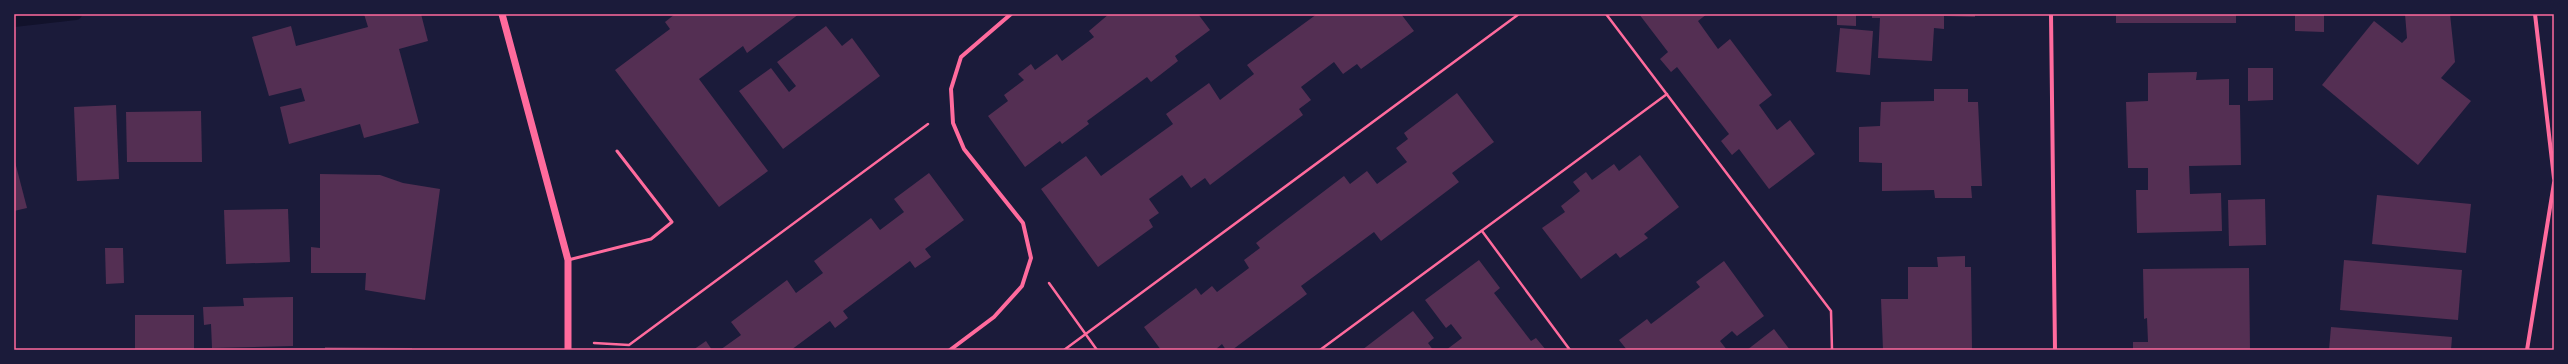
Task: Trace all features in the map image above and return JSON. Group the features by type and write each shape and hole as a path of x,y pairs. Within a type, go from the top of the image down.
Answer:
{"street":[{"path":"502,14 568,260 568,350"},
{"path":"950,350 994,317 1018,291 1022,286 1031,258 1023,223 964,149 953,123 951,90 960,57 1011,14"},
{"path":"2051,14 2055,350"},
{"path":"2535,14 2554,178"},
{"path":"2527,350 2554,183"}],"lane":[{"path":"568,260 651,239 672,222 617,151"}],"path":[{"path":"1064,350 1519,14"},
{"path":"1606,14 1831,311 1832,350"},
{"path":"1320,350 1667,94"},
{"path":"568,342 629,345 952,106"},
{"path":"1482,231 1570,350"},
{"path":"1031,258 1097,350"}],"building":[{"path":"364,14 421,14 428,41 399,49 419,123 364,138 360,124 289,144 280,107 305,101 301,88 269,96 252,37 291,26 296,46 368,27"},
{"path":"675,14 799,14 747,53 743,46 699,79 768,171 719,207 615,70 670,29 665,22"},
{"path":"1109,14 1198,14 1210,30 1175,56 1178,61 1151,82 1147,77 1087,121 1089,124 1062,144 1060,141 1025,167 988,116 1008,101 1004,95 1024,80 1018,74 1031,64 1035,70 1057,54 1062,61 1094,37 1089,31"},
{"path":"1317,14 1401,14 1414,31 1361,69 1357,64 1343,74 1334,62 1301,87 1311,100 1299,109 1303,115 1210,185 1205,178 1191,188 1182,175 1149,199 1159,213 1149,220 1153,227 1098,267 1041,189 1086,156 1101,176 1173,124 1166,114 1209,83 1220,100 1254,74 1247,65"},
{"path":"1639,14 1707,14 1698,21 1718,49 1730,39 1772,95 1759,105 1777,130 1790,120 1815,154 1769,189 1739,149 1732,155 1721,141 1729,134 1677,67 1671,72 1660,59 1668,52"},
{"path":"1837,14 1856,14 1856,26 1837,25"},
{"path":"1872,14 1975,14 1975,17 1944,16 1944,29 1934,28 1932,61 1878,58 1880,18 1872,18"},
{"path":"2116,14 2236,14 2236,23 2116,23"},
{"path":"2295,14 2324,14 2324,32 2295,31"},
{"path":"2405,14 2450,14 2455,62 2441,78 2471,101 2418,165 2322,85 2374,21 2402,43 2407,38"},
{"path":"826,26 842,46 852,38 880,76 783,149 739,91 771,68 789,92 796,86 777,62"},
{"path":"1840,28 1873,31 1870,75 1836,72"},
{"path":"2248,68 2273,68 2273,100 2248,101"},
{"path":"2197,72 2196,80 2229,79 2229,105 2240,105 2241,165 2189,166 2190,194 2221,193 2222,231 2137,233 2136,190 2148,190 2148,168 2128,168 2126,102 2148,101 2148,73"},
{"path":"1934,89 1968,89 1968,102 1978,102 1982,186 1971,186 1972,198 1935,198 1934,190 1882,191 1882,163 1859,162 1859,127 1880,126 1881,102 1934,101"},
{"path":"1457,93 1494,142 1452,173 1459,182 1381,241 1374,232 1301,286 1307,294 1232,350 1226,350 1222,344 1215,350 1161,350 1144,327 1196,288 1201,295 1212,286 1217,292 1249,268 1244,260 1260,248 1256,243 1344,176 1350,184 1367,171 1377,184 1407,162 1396,148 1408,139 1404,133"},
{"path":"116,105 119,179 77,181 74,107"},
{"path":"201,111 202,162 127,162 126,112"},
{"path":"1640,155 1679,207 1644,234 1648,238 1620,258 1616,253 1581,279 1542,228 1565,212 1561,206 1580,191 1573,182 1586,172 1592,180 1614,164 1619,171"},
{"path":"14,158 27,208 14,211"},
{"path":"929,173 964,220 925,249 931,257 915,268 910,261 843,311 848,318 835,328 830,321 791,350 720,350 741,335 731,322 787,280 796,293 823,273 814,261 871,218 880,230 904,212 894,199"},
{"path":"320,174 380,175 403,183 440,189 425,300 365,290 366,273 311,273 311,247 320,248"},
{"path":"2377,195 2471,204 2466,253 2372,244"},
{"path":"2265,199 2266,245 2229,246 2228,200"},
{"path":"288,209 290,262 226,264 224,210"},
{"path":"105,248 123,248 124,283 106,284"},
{"path":"1965,256 1965,267 1971,267 1972,350 1883,350 1881,299 1908,299 1908,267 1938,267 1937,257"},
{"path":"1479,260 1500,288 1494,293 1531,341 1536,338 1546,350 1446,350 1462,338 1451,324 1446,328 1425,300"},
{"path":"2344,260 2462,270 2458,320 2340,310"},
{"path":"1724,261 1764,316 1737,336 1732,331 1720,341 1727,350 1627,350 1619,340 1647,319 1651,324 1700,287 1696,282"},
{"path":"2249,268 2250,350 2133,350 2133,342 2148,342 2147,318 2144,319 2143,269"},
{"path":"293,297 293,346 212,348 211,324 204,325 203,307 244,306 243,298"},
{"path":"1413,311 1434,338 1428,343 1433,350 1362,350"},
{"path":"135,315 194,315 194,350 135,350"},
{"path":"2331,327 2452,337 2451,350 2329,350"},
{"path":"1774,329 1790,350 1747,350"},
{"path":"706,341 712,350 693,350"},
{"path":"325,347 412,348 412,350 325,350"}],"waterway":[{"path":"14,21 76,14"}]}
